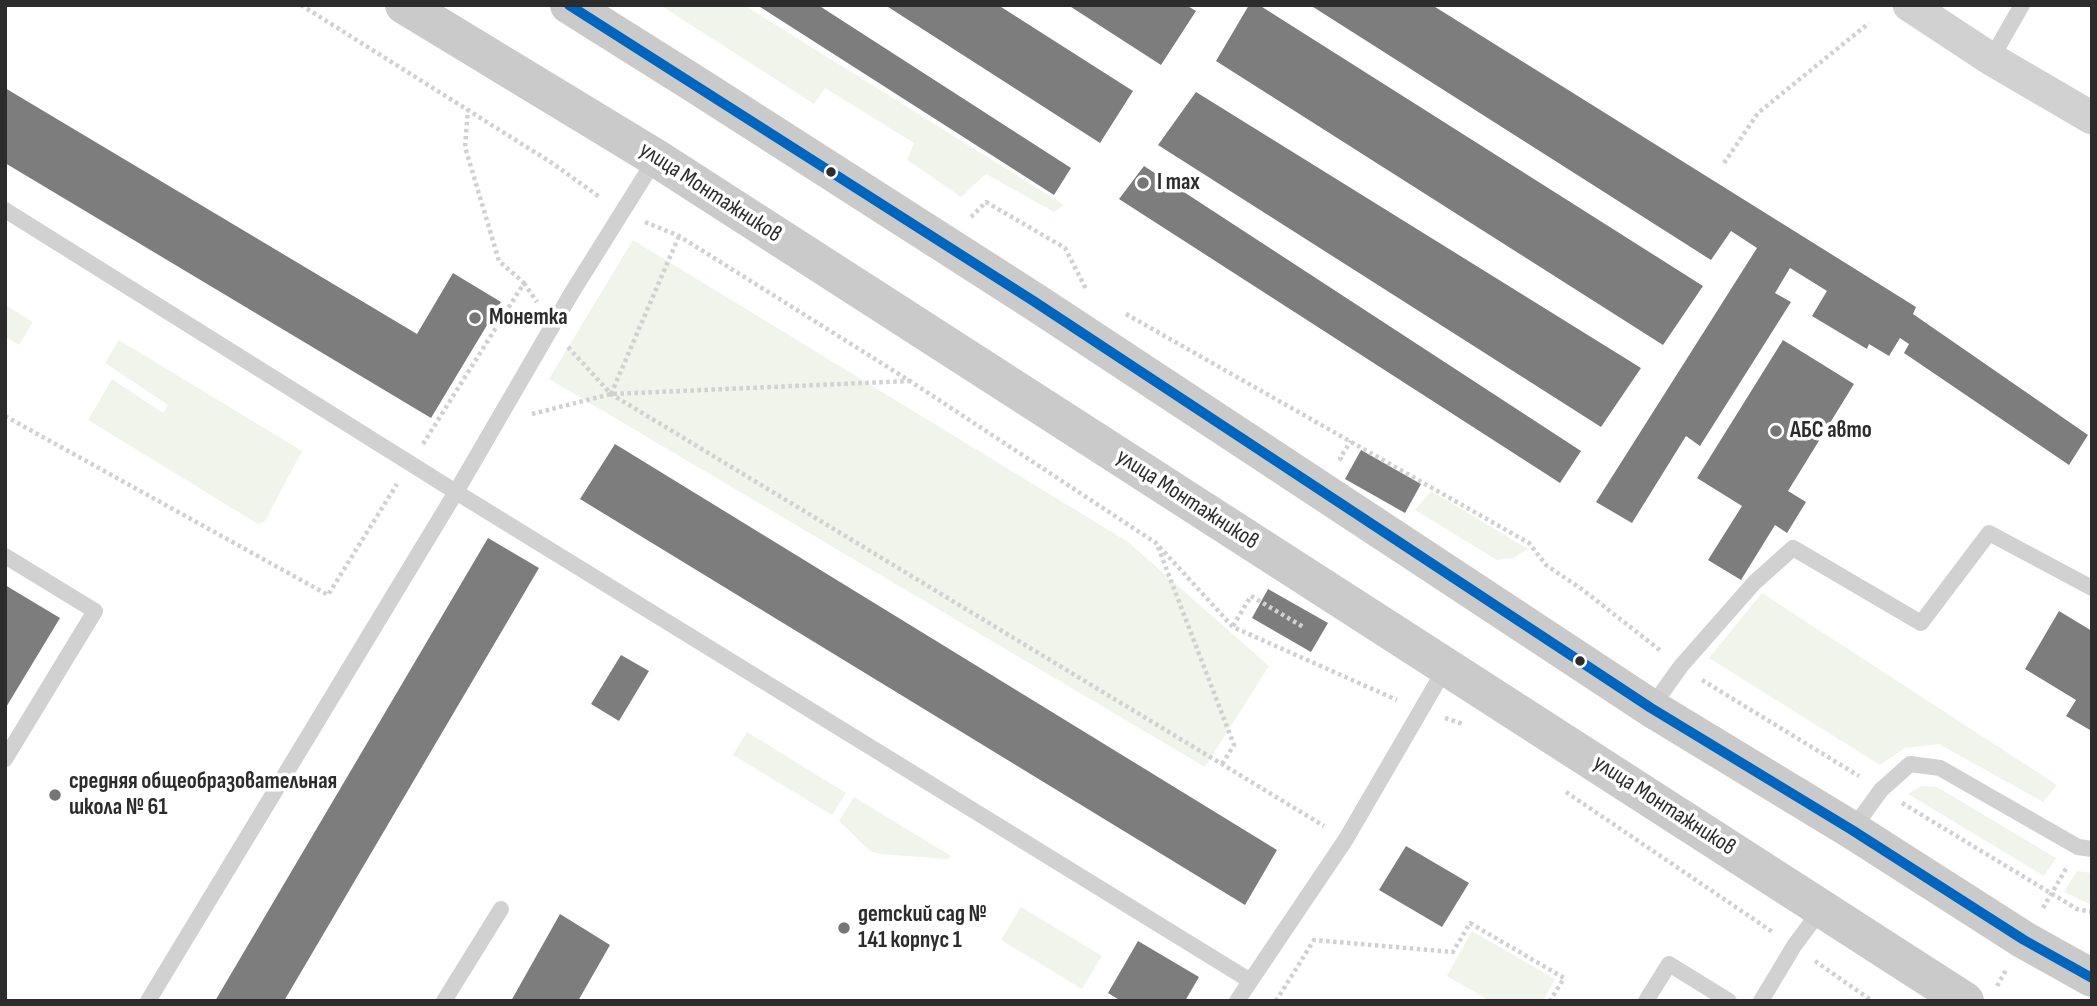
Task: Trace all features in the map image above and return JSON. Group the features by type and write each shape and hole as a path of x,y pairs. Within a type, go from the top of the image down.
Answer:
{"main road":[{"name":"улица Монтажников","path":"404,5 656,158 1965,1001"},
{"path":"569,5 1012,287 1651,708 2024,940 2092,978"}],"street":[{"path":"1909,5 1991,59 2092,118"}],"lane":[{"path":"1991,59 2022,5"},
{"path":"148,1001 456,492 553,324 656,158"},
{"path":"5,210 456,492 1249,980"},
{"path":"1651,708 1681,666 1754,583 1793,548 1921,624 1989,533 2092,588"},
{"path":"5,556 95,611 5,759"},
{"path":"1237,1001 1346,839 1446,667"},
{"path":"1852,831 1881,790 1910,764 1940,768 2078,847 2092,849"},
{"path":"1761,1001 1794,946 1822,908"},
{"path":"444,1001 500,909"},
{"path":"1646,1001 1669,964 1729,1001"}],"path":[{"path":"302,5 552,163 622,214 679,236 910,381 1156,543 1233,627 1421,711 1468,726"},
{"path":"1724,163 1758,113 1868,23"},
{"path":"962,225 986,202 1065,248 1087,292"},
{"path":"611,394 679,236"},
{"path":"524,283 572,353 611,394 1346,839"},
{"path":"1124,313 1529,543 1546,565 1583,590 1681,666 2077,909 2092,912"},
{"path":"522,416 611,394 910,381"},
{"path":"1346,462 1340,458 1352,441"},
{"path":"1156,543 1234,745 1223,764"},
{"path":"1233,627 1251,596 1305,628"},
{"path":"1558,787 1872,1001"},
{"path":"1276,1001 1314,940 1453,953 1470,923 1564,978 1550,1001"}],"shaded area":[{"path":"660,5 744,5 1064,205 1054,212 986,174 961,197 907,160 914,143 825,88 814,104"},
{"path":"633,240 1128,542 1269,666 1205,767 549,379"},
{"path":"5,305 33,322 19,345 5,336"},
{"path":"119,340 302,451 265,521 258,524 88,420 112,379 163,413 168,405 105,363"},
{"path":"1431,491 1528,549 1514,558 1497,560 1415,510"},
{"path":"1762,593 2057,785 2043,802 1939,744 1905,748 1880,765 1709,658"},
{"path":"747,732 846,793 832,815 733,755"},
{"path":"1921,786 1937,787 2056,858 2044,876 1908,794"},
{"path":"854,797 951,856 948,859 870,851 839,821"},
{"path":"2077,871 2092,873 2092,905 2064,892"},
{"path":"1021,907 1102,956 1082,989 1001,940"},
{"path":"1472,931 1555,979 1543,1001 1490,1001 1447,976"}],"building":[{"path":"757,5 818,5 1071,168 1054,195"},
{"path":"885,5 998,5 1133,91 1100,143"},
{"path":"1068,5 1186,5 1196,11 1161,65"},
{"path":"1249,5 1259,5 1703,286 1663,345 1216,61"},
{"path":"1310,5 1432,5 1916,307 1913,314 2088,435 2069,465 1904,353 1909,344 1900,338 1889,356 1869,344 1867,349 1812,316 1827,291 1790,268 1775,293 1791,302 1700,446 1686,436 1632,523 1596,502 1757,248 1731,231 1711,260"},
{"path":"5,88 417,334 453,273 501,302 431,418 5,163"},
{"path":"1196,92 1641,368 1601,427 1158,145"},
{"path":"1144,166 1581,451 1560,483 1119,199"},
{"name":"АБС авто","path":"1783,340 1854,384 1788,491 1806,502 1787,533 1775,525 1741,580 1708,560 1742,506 1697,478"},
{"path":"615,444 1277,850 1245,905 580,499"},
{"path":"1361,450 1421,484 1405,513 1345,479"},
{"path":"488,538 539,568 284,1001 215,1001"},
{"path":"5,585 60,618 5,709"},
{"path":"1268,589 1328,623 1311,652 1252,618"},
{"path":"2059,611 2092,631 2090,730 2066,716 2076,700 2025,669"},
{"path":"621,655 649,671 619,721 591,704"},
{"path":"1406,846 1469,883 1442,927 1379,890"},
{"path":"560,914 610,945 578,1001 511,1001"},
{"path":"1138,941 1199,977 1185,1001 1121,1001 1108,993"}],"transit line":[{"path":"569,5 1035,302 1651,708 1852,830 2024,940 2092,978"}],"place":[{"name":"I max","path":"1143,183"},
{"name":"Монетка","path":"475,318"},
{"name":"АБС авто","path":"1776,431"},
{"name":"средняя общеобразовательная школа № 61","path":"55,795"},
{"name":"детский сад № 141 корпус 1","path":"844,928"}]}
